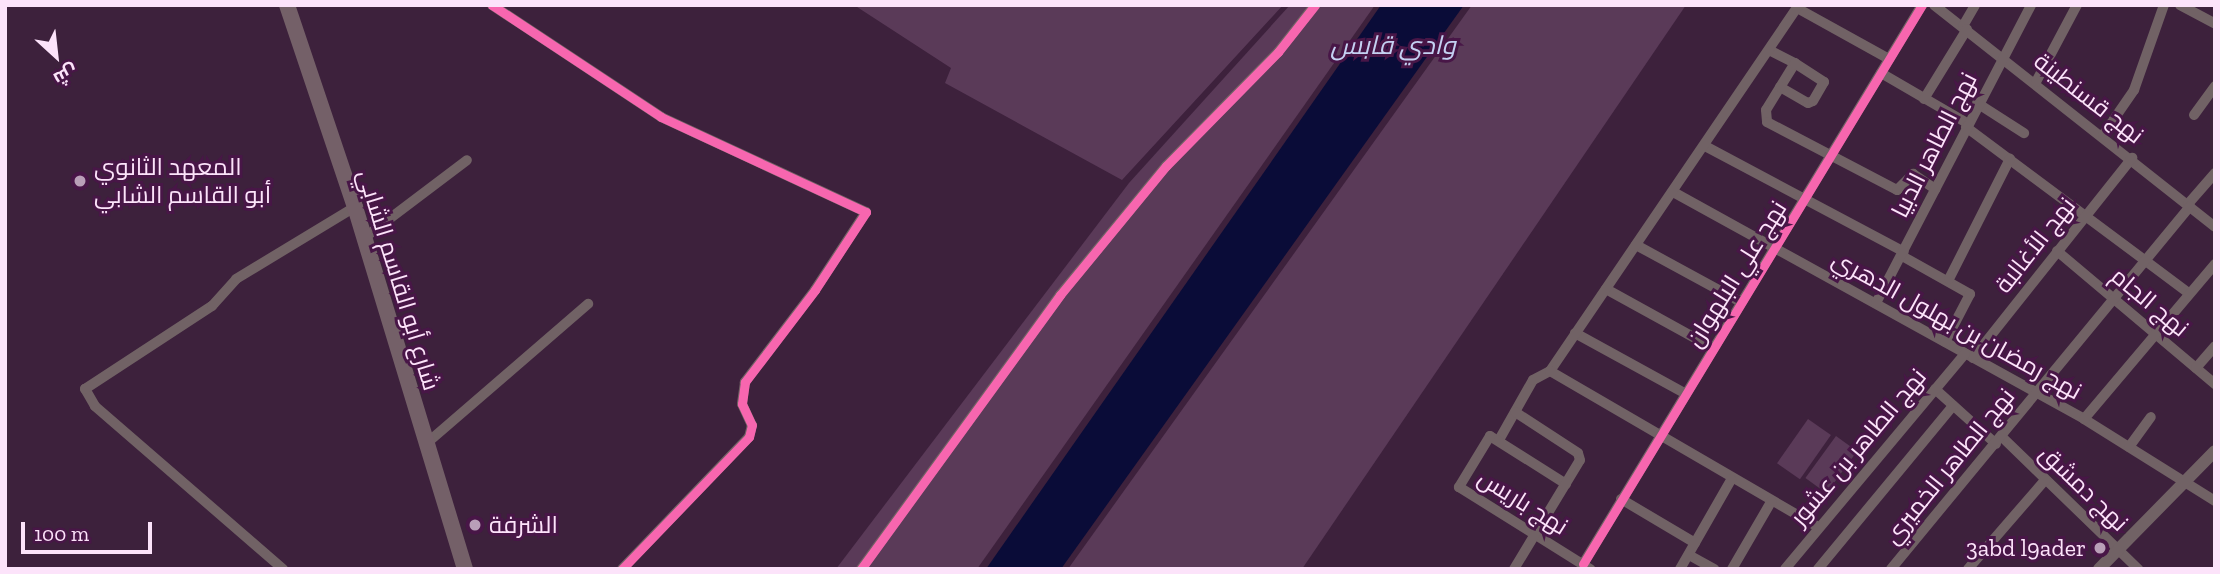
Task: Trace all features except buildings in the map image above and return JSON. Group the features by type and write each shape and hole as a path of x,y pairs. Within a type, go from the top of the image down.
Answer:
{"main road":[{"name":"شارع أبو القاسم الشابي","path":"287,5 355,207 465,569"}],"street":[{"path":"492,5 661,117 866,212 815,290 745,382 742,404 752,425 750,437 622,569"},
{"path":"861,569 1060,295 1166,166 1278,52 1315,5"},
{"name":"نهج علي البلهوان","path":"1586,566 1621,499 1684,393 1805,200 1922,5"},
{"name":"نهج قسنطينة","path":"1934,5 2036,82 2215,227"},
{"path":"1924,99 1975,5"},
{"name":"نهج الطاهر الدبيا","path":"1876,303 1977,103 2031,5"},
{"path":"2036,82 2077,5"},
{"path":"2103,135 2134,90 2164,5"},
{"path":"2180,5 2215,24"},
{"path":"1566,484 1499,440 1537,375 1550,371 1675,193 1798,7 1889,59"},
{"path":"1769,50 1824,82 1813,101 1780,87"},
{"path":"1795,63 1766,110 1765,120 1897,190 1913,174 1935,189"},
{"path":"1881,73 1967,125 2189,293"},
{"path":"2194,115 2215,86"},
{"path":"1977,103 2024,133"},
{"path":"1705,146 1949,279 1970,296 1945,342"},
{"path":"1949,279 2010,159"},
{"name":"نهج الأغالبة","path":"1969,356 2132,159"},
{"path":"364,239 467,160"},
{"name":"نهج الطاهر الخميري","path":"1891,569 2215,173"},
{"name":"نهج رمضان بن بهلول الدهري","path":"1675,193 2084,419 2215,502"},
{"path":"283,569 95,406 85,389 212,306 236,279 355,207"},
{"path":"1636,245 1741,302"},
{"name":"نهج الجام","path":"2057,251 2215,384"},
{"path":"2084,419 2215,264"},
{"path":"1606,289 1713,348"},
{"path":"426,443 588,304"},
{"path":"1575,333 1684,393"},
{"path":"2196,368 2215,346"},
{"name":"نهج الطاهر بن عشور","path":"1785,569 1816,527 1935,389 1969,356"},
{"path":"1550,371 1731,480 1816,527"},
{"name":"نهج دمشق","path":"1935,389 1999,440 2138,569"},
{"path":"1818,569 1953,406"},
{"path":"1514,569 1580,462 1578,453 1515,412"},
{"path":"2129,447 2151,417"},
{"name":"نهج باريس","path":"1499,440 1486,438 1459,487 1586,566"},
{"path":"2098,569 2215,451"},
{"path":"1680,569 1731,480"},
{"path":"1968,569 2045,481"},
{"path":"1621,499 1695,543"},
{"path":"1732,569 1772,502"},
{"path":"1689,555 1714,569"}],"shaded area":[{"path":"854,5 1283,5 1122,180 945,83 951,68"},
{"path":"1290,5 1375,5 977,569 836,569 1129,183"},
{"path":"1472,5 1686,5 1302,569 1068,569"},
{"path":"1808,419 1831,435 1800,479 1777,463"},
{"path":"1836,436 1857,451 1826,493 1805,478"}],"water":[{"name":"وادي قابس","path":"1381,5 1464,5 1061,569 986,569"}],"cycle path":[{"path":"492,5 661,117 866,212 815,290 745,382 742,404 752,425 749,437 622,569"},
{"path":"861,569 1060,295 1166,166 1278,52 1315,5"},
{"path":"1583,564 1922,5"}],"place":[{"name":"المعهد الثانوي أبو القاسم الشابي","path":"80,181"},
{"name":"الشرفة","path":"475,525"},
{"name":"3abd l9ader","path":"2100,548"}]}
